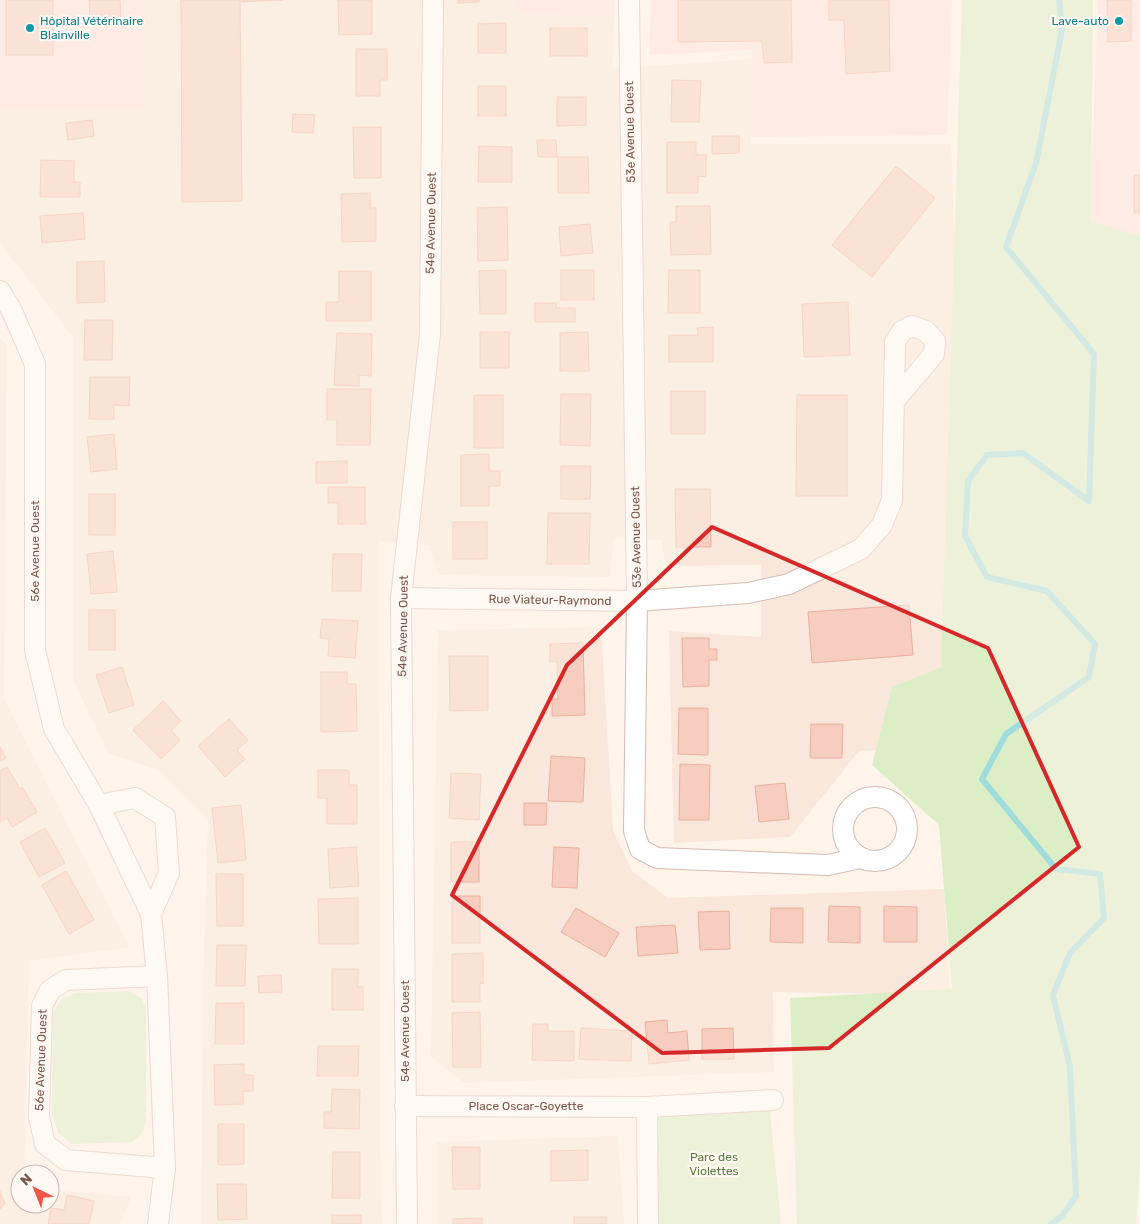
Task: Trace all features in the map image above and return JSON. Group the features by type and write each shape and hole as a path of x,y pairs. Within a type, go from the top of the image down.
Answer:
{"street":[{"name":"54e Avenue Ouest","path":"407,1224 402,598 430,334 433,0"},
{"name":"53e Avenue Ouest","path":"629,0 636,600 634,831 640,849 657,858 828,864 860,858"},
{"name":"56e Avenue Ouest","path":"0,291 11,309 35,364 35,650 54,729 99,805 151,914 157,976 165,1168 158,1224"},
{"name":"Rue Viateur-Raymond","path":"402,598 636,600 748,593 790,584 861,549 882,525 892,500 895,400"},
{"name":"56e Avenue Ouest","path":"99,805 135,798 165,817 168,873 151,914"},
{"name":"56e Avenue Ouest","path":"157,976 66,980 50,990 42,1006 39,1117 44,1144 66,1160 165,1168"},
{"name":"Place Oscar-Goyette","path":"405,1106 647,1107 773,1100"},
{"path":"647,1107 648,1224"}],"highlighted area":[{"path":"712,527 988,648 1079,847 829,1048 662,1053 452,895 567,665"}],"shaded area":[{"path":"0,0 143,0 143,108 0,108"},
{"path":"143,0 516,0 516,13 614,17 612,69 752,59 751,144 951,144 972,673 911,749 859,751 790,837 674,843 669,631 761,637 761,565 666,566 661,540 614,538 610,577 438,575 429,545 379,541 380,1134 382,1224 201,1224 203,987 208,821 157,770 108,753 73,680 73,337 0,243 0,108 143,108"},
{"path":"516,0 614,0 614,17 516,13"},
{"path":"651,0 952,0 947,135 750,137 752,50 649,55"},
{"path":"1098,0 1140,0 1140,240 1089,240"},
{"path":"0,338 7,345 4,699 129,947 29,961 24,1164 10,1164 10,1214 60,1214 60,1191 131,1197 120,1224 0,1224"},
{"path":"601,627 613,830 632,871 668,898 944,889 950,995 773,992 774,1072 464,1083 431,1057 438,630"},
{"path":"618,1136 624,1224 437,1224 437,1142"}],"green space":[{"path":"962,0 1093,0 1091,222 1140,235 1140,1169 1136,1224 797,1224 790,998 952,989 939,825 872,765 892,687 941,667"},
{"path":"128,991 141,998 146,1009 146,1123 141,1135 132,1142 72,1144 58,1133 52,1115 53,1012 62,999 75,993"},
{"name":"Parc des Violettes","path":"769,1100 781,1224 651,1224 648,1107"}],"building":[{"name":"Hôpital Vétérinaire Blainville","path":"6,0 53,0 53,55 6,55"},
{"path":"89,0 120,0 121,18 90,19"},
{"path":"181,0 283,0 240,2 242,201 182,202"},
{"path":"338,0 372,0 372,34 339,35"},
{"path":"458,0 479,0 479,2 458,3"},
{"path":"678,0 791,0 792,62 764,63 762,41 678,42"},
{"path":"829,0 889,0 890,71 846,74 844,20 829,20"},
{"name":"Lave-auto","path":"1107,0 1131,0 1131,41 1108,42"},
{"path":"506,23 506,53 478,53 478,24"},
{"path":"550,28 587,28 587,56 550,56"},
{"path":"356,49 387,49 387,80 380,80 380,96 356,96"},
{"path":"672,80 701,81 699,122 671,122"},
{"path":"478,86 506,86 506,116 478,116"},
{"path":"557,97 586,97 586,125 557,126"},
{"path":"293,114 315,115 313,133 292,132"},
{"path":"92,120 94,136 68,140 66,123"},
{"path":"353,127 381,127 381,178 354,178"},
{"path":"712,136 739,136 739,153 712,154"},
{"path":"537,140 556,140 557,157 538,157"},
{"path":"667,142 696,142 696,155 706,155 706,177 698,176 698,193 667,193"},
{"path":"479,146 512,147 512,182 478,182"},
{"path":"558,157 588,157 589,193 558,193"},
{"path":"41,160 74,161 74,182 80,182 80,197 40,197"},
{"path":"896,166 935,198 872,277 832,245"},
{"path":"1140,175 1140,213 1134,213 1134,176"},
{"path":"370,193 370,208 376,208 376,241 342,242 341,194"},
{"path":"676,206 710,206 711,254 671,255 670,222 676,222"},
{"path":"507,207 508,260 478,261 477,208"},
{"path":"83,213 85,239 42,243 40,216"},
{"path":"590,224 593,253 561,256 559,227"},
{"path":"104,261 105,302 77,303 77,262"},
{"path":"506,270 506,314 480,314 479,271"},
{"path":"561,270 594,270 594,300 561,300"},
{"path":"669,270 700,270 700,313 668,313"},
{"path":"339,271 371,271 371,321 326,321 326,302 339,302"},
{"path":"848,302 850,355 804,357 802,304"},
{"path":"535,303 556,303 556,308 575,308 575,322 535,322"},
{"path":"85,320 113,320 112,360 84,360"},
{"path":"713,327 713,362 669,362 669,335 698,335 697,328"},
{"path":"480,332 509,332 509,368 480,368"},
{"path":"588,332 589,371 560,371 560,333"},
{"path":"337,333 372,334 371,376 359,375 359,386 334,385"},
{"path":"90,377 130,377 129,406 114,405 114,419 89,419"},
{"path":"327,389 371,389 370,445 337,445 337,420 327,420"},
{"path":"671,391 705,391 705,434 671,434"},
{"path":"561,394 591,394 590,446 560,445"},
{"path":"474,395 503,395 503,448 474,448"},
{"path":"797,395 847,395 847,496 796,496"},
{"path":"114,434 117,469 91,472 87,437"},
{"path":"489,454 489,471 500,471 500,486 489,486 489,506 461,506 461,455"},
{"path":"347,461 347,483 316,483 316,462"},
{"path":"561,466 591,466 590,499 561,499"},
{"path":"328,487 365,487 365,524 338,524 338,503 328,503"},
{"path":"675,489 710,489 711,547 676,547"},
{"path":"89,494 115,494 115,535 89,535"},
{"path":"548,513 590,513 589,564 547,564"},
{"path":"453,522 487,522 487,559 453,559"},
{"path":"113,551 117,592 91,594 87,554"},
{"path":"333,554 362,554 361,591 332,591"},
{"path":"909,605 913,655 812,663 808,612"},
{"path":"89,610 115,610 115,650 89,650"},
{"path":"322,619 358,621 355,658 328,656 329,639 320,638"},
{"path":"682,638 709,638 709,649 717,649 717,660 709,660 709,686 683,687"},
{"path":"583,643 585,715 552,716 552,699 558,699 557,661 550,662 550,644"},
{"path":"449,656 488,656 488,710 450,711"},
{"path":"122,667 134,705 109,713 96,675"},
{"path":"321,672 347,672 347,684 356,684 357,731 321,732"},
{"path":"163,701 181,721 171,730 180,740 161,759 133,730"},
{"path":"679,708 708,708 708,755 678,754"},
{"path":"229,719 248,740 237,750 245,759 225,777 198,746"},
{"path":"811,724 843,724 842,758 810,758"},
{"path":"0,747 6,758 0,761"},
{"path":"551,756 585,758 583,802 548,801"},
{"path":"680,764 710,765 709,820 679,820"},
{"path":"7,767 37,812 12,827 7,818 0,822 0,771"},
{"path":"318,770 349,770 349,785 357,785 357,824 327,824 327,798 318,798"},
{"path":"451,773 481,774 479,820 449,818"},
{"path":"785,783 789,819 759,822 755,786"},
{"path":"524,803 547,803 546,825 524,825"},
{"path":"241,805 246,860 218,863 212,808"},
{"path":"45,828 65,863 39,877 20,842"},
{"path":"451,842 479,842 479,882 451,882"},
{"path":"356,847 359,886 330,888 328,849"},
{"path":"554,847 579,848 577,888 552,887"},
{"path":"66,871 94,920 69,934 42,885"},
{"path":"216,874 243,874 243,926 217,926"},
{"path":"452,896 480,896 480,943 452,943"},
{"path":"358,898 358,944 319,944 318,899"},
{"path":"829,906 860,907 860,943 828,942"},
{"path":"884,906 917,907 917,942 884,942"},
{"path":"576,908 619,933 605,957 561,932"},
{"path":"771,908 803,908 803,943 770,942"},
{"path":"729,911 730,949 700,950 698,912"},
{"path":"675,925 678,953 638,956 636,927"},
{"path":"217,945 246,945 245,986 216,986"},
{"path":"483,953 483,984 480,983 480,1002 452,1002 452,954"},
{"path":"332,969 358,969 358,987 363,987 363,1010 332,1010"},
{"path":"281,975 282,992 259,993 258,976"},
{"path":"216,1003 244,1003 244,1044 215,1044"},
{"path":"480,1012 481,1067 453,1067 452,1013"},
{"path":"667,1020 668,1033 687,1031 689,1060 649,1064 645,1022"},
{"path":"533,1024 548,1024 548,1031 574,1031 574,1061 532,1060"},
{"path":"581,1028 632,1031 631,1061 579,1059"},
{"path":"733,1028 734,1059 702,1059 702,1029"},
{"path":"318,1046 359,1046 358,1076 317,1076"},
{"path":"244,1064 244,1075 253,1075 253,1091 243,1091 243,1104 215,1105 214,1065"},
{"path":"332,1089 360,1090 359,1129 324,1128 324,1112 331,1112"},
{"path":"218,1124 244,1124 244,1164 218,1165"},
{"path":"452,1147 480,1147 480,1189 453,1189"},
{"path":"588,1150 588,1180 551,1181 551,1151"},
{"path":"333,1152 360,1152 360,1198 332,1198"},
{"path":"217,1184 246,1184 247,1219 218,1220"},
{"path":"0,1191 5,1204 0,1209"},
{"path":"67,1195 94,1201 89,1224 48,1224 50,1214 60,1214 60,1209 64,1210"},
{"path":"332,1215 361,1215 361,1224 332,1224"},
{"path":"574,1217 606,1217 606,1224 574,1224"},
{"path":"482,1218 482,1224 453,1224 453,1219"}],"waterway":[{"path":"1051,1224 1062,1216 1076,1196 1070,1067 1053,995 1070,953 1104,918 1100,874 1056,869 982,779 1006,734 1089,677 1095,644 1047,591 987,577 965,536 968,481 987,455 1023,453 1089,501 1094,354 1006,247 1036,163 1062,30 1059,0"}],"place":[{"name":"Lave-auto","path":"1119,21"},
{"name":"Hôpital Vétérinaire Blainville","path":"30,28"}]}
